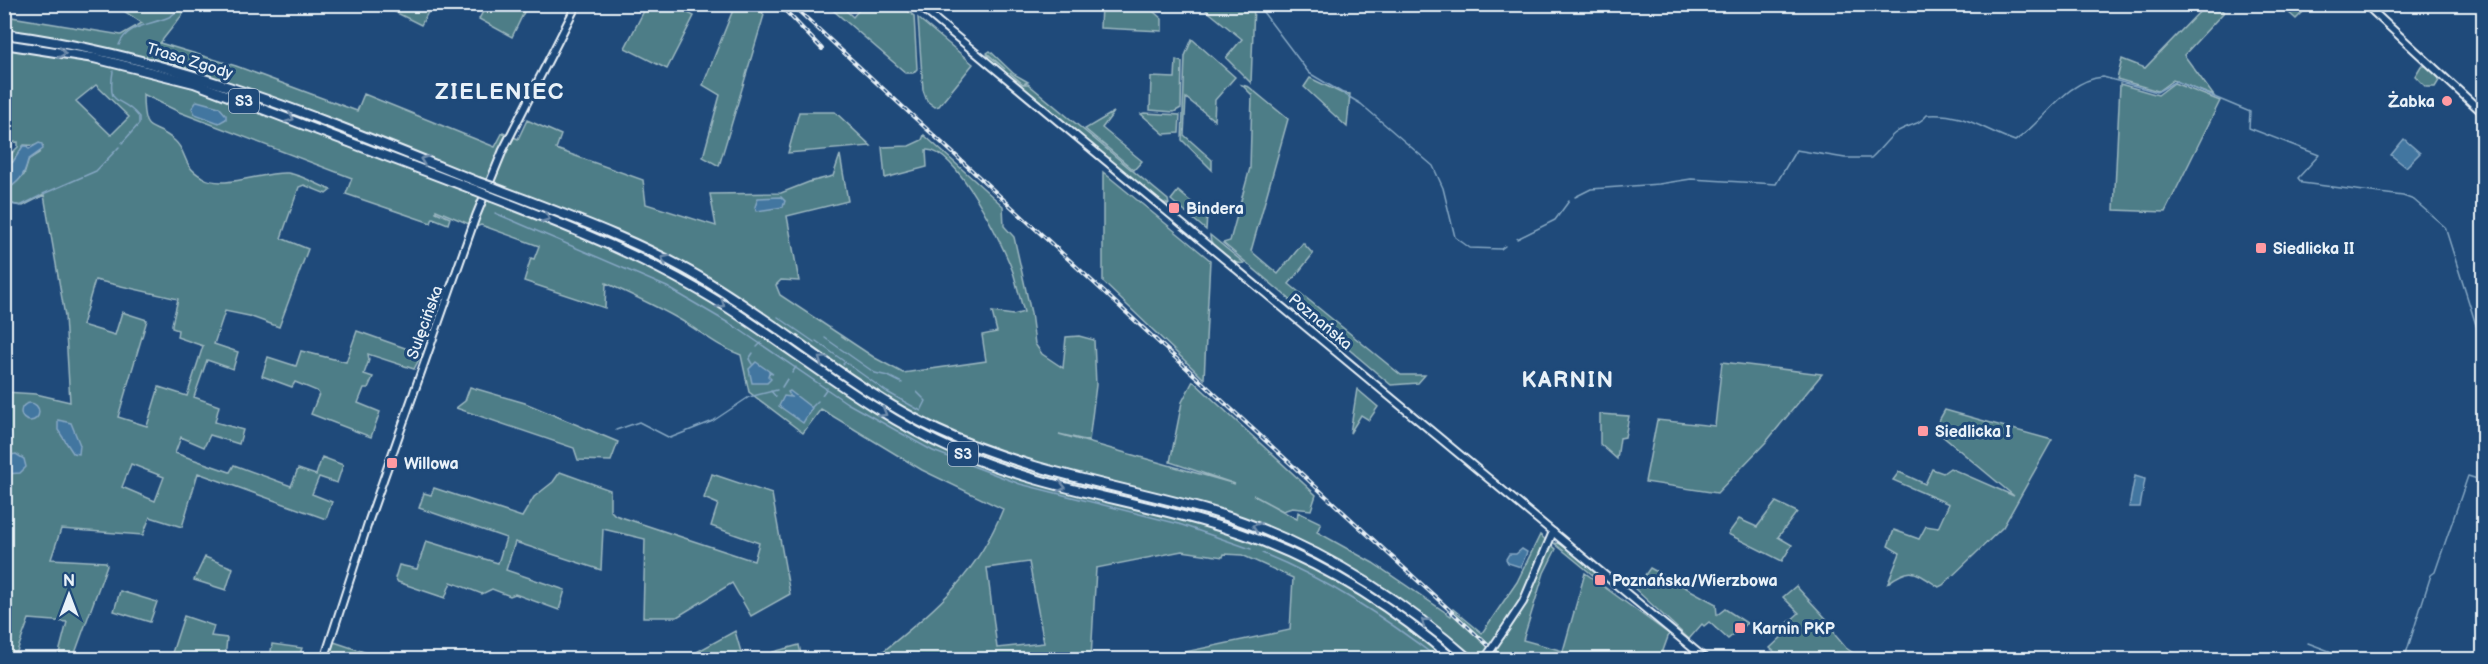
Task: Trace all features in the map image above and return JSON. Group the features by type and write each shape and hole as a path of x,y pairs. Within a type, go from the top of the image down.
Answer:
{"highway":[{"name":"Trasa Zgody","path":"4,34 114,53 197,75 291,108 611,234 684,268 735,299 886,402 963,442 1009,460 1211,512 1270,532 1311,550 1401,603 1470,660"},
{"name":"Trasa Zgody","path":"4,44 94,58 194,83 475,190 607,244 679,279 729,308 856,397 932,440 980,461 1032,478 1208,522 1266,542 1322,568 1370,596 1418,629 1454,660"}],"main road":[{"name":"Sulęcińska","path":"324,660 366,528 478,211 503,150 577,4"},
{"name":"Poznańska","path":"917,4 1707,660"},
{"path":"2365,4 2484,114"},
{"path":"1484,660 1530,588 1553,532"}],"green space":[{"path":"386,4 432,5 421,25 385,7"},
{"path":"487,4 509,5 524,12 512,37 479,19"},
{"path":"124,5 190,5 160,43 236,66 357,111 364,94 495,147 503,132 518,139 527,120 561,135 556,149 643,180 646,204 716,226 710,194 781,193 833,176 840,155 848,201 787,216 799,281 781,280 776,285 780,295 875,358 903,373 986,361 982,335 997,332 992,312 1013,315 1024,312 1013,272 1000,241 965,181 951,164 938,154 926,150 927,167 885,178 882,147 909,146 922,140 924,135 1003,206 1004,226 1014,237 1031,313 1035,344 1042,354 1063,368 1066,337 1079,336 1094,340 1096,385 1089,441 1059,434 1235,484 1170,462 1182,402 1193,381 1316,495 1311,510 1292,508 1283,511 1253,495 1297,519 1298,512 1321,523 1317,532 1373,563 1451,616 1453,609 1482,633 1517,582 1540,535 1556,549 1544,573 1523,640 1563,651 1585,573 1669,634 1660,659 1180,659 1180,653 1290,630 1293,578 1242,555 1224,554 1223,557 1182,551 1096,568 1091,659 874,659 933,609 965,575 992,534 1003,509 922,470 821,409 803,433 749,392 741,355 724,348 677,318 633,295 606,283 605,308 524,281 531,258 534,259 539,246 481,225 476,227 436,210 450,218 448,224 433,218 431,223 346,194 352,178 179,112 143,94 143,108 147,123 175,141 191,168 202,177 221,182 288,173 331,190 326,194 304,185 299,187 281,238 308,249 279,327 249,316 225,311 214,344 238,352 233,369 207,360 194,397 219,406 215,422 243,430 239,444 210,435 204,447 181,437 175,453 230,472 234,465 291,486 298,469 316,475 322,457 343,465 337,483 319,477 312,494 332,502 326,519 198,473 182,527 150,517 143,535 61,529 51,559 106,562 107,565 74,656 69,659 48,659 58,657 67,622 29,619 16,654 5,653 5,392 36,394 70,402 65,316 44,195 23,206 5,203 5,189 24,175 29,159 39,153 43,146 24,145 13,162 5,166 5,160 18,147 18,142 5,143 5,16 121,35 142,23 121,9","holes":["96,85 129,117 111,135 76,101","95,280 178,299 172,328 178,330 177,337 203,346 187,396 159,387 147,426 118,417 147,320 122,312 115,335 82,325","131,464 164,477 155,501 122,487","1029,562 1044,643 997,648 987,568"]},
{"path":"647,5 682,5 680,9 694,16 667,69 625,48"},
{"path":"735,5 766,5 763,12 759,10 764,15 719,166 703,157 720,95 703,85"},
{"path":"827,5 840,5 853,17 863,5 900,5 914,16 917,69 913,73 906,73"},
{"path":"1101,5 1146,5 1162,19 1162,31 1100,28"},
{"path":"1200,5 1254,5 1251,83 1226,58 1242,39"},
{"path":"2206,5 2215,5 2224,12 2184,55 2214,96 2173,80 2158,91 2117,79 2122,59 2145,68"},
{"path":"2280,5 2310,5 2296,19"},
{"path":"918,18 973,64 939,106 935,107 927,101 923,90"},
{"path":"1192,39 1235,77 1215,100 1214,120 1186,98 1184,135 1212,160 1212,170 1182,140 1185,56"},
{"path":"990,51 1014,74 1028,82 1023,84 1028,84 1168,200 1169,205 1160,201 989,59 987,54 1005,69 987,53"},
{"path":"1176,60 1182,62 1181,108 1174,112 1150,110 1151,77 1175,78"},
{"path":"2421,66 2426,66 2440,79 2435,87 2426,87 2415,76"},
{"path":"1310,78 1341,93 1350,94 1347,127 1304,87"},
{"path":"2174,83 2220,101 2165,212 2114,210 2120,84 2158,95"},
{"path":"1242,85 1249,87 1288,119 1251,251 1278,274 1303,243 1313,254 1289,284 1401,375 1425,375 1418,383 1391,385 1223,243 1230,241 1250,168 1252,95"},
{"path":"799,112 835,112 871,146 788,153"},
{"path":"1114,112 1102,128 1142,161 1134,170 1085,129"},
{"path":"1141,114 1180,115 1179,133 1164,134"},
{"path":"1103,172 1210,260 1204,379 1103,282"},
{"path":"1178,191 1207,215 1206,230 1171,200"},
{"path":"1210,235 1244,263 1233,262 1222,255 1213,245"},
{"path":"357,331 422,354 414,369 368,354 369,360 364,374 373,377 368,388 364,388 358,403 380,412 371,437 311,414 319,394 317,391 295,382 292,387 262,376 268,357 296,366 301,351 346,362"},
{"path":"1722,362 1822,374 1766,442 1717,493 1645,482 1657,420 1715,426"},
{"path":"470,387 525,403 618,442 611,461 578,460 574,448 456,408 465,401"},
{"path":"1357,389 1378,407 1369,420 1361,415 1350,433"},
{"path":"1945,410 2052,440 2003,527 1943,585 1939,587 1919,574 1908,572 1888,583 1900,553 1888,546 1894,530 1919,539 1926,526 1938,528 1949,504 1893,480 1899,472 1925,484 1932,469 1943,473 1950,468 2014,496 1934,429"},
{"path":"1600,414 1629,416 1625,437 1620,438 1617,459 1600,444"},
{"path":"560,472 610,490 610,510 615,515 754,561 759,543 711,526 718,504 704,498 712,474 772,494 790,594 751,616 732,583 677,617 643,617 645,539 603,529 601,570 515,542 506,570 565,590 559,610 515,594 510,596 492,589 482,594 451,582 445,598 398,582 395,578 399,565 417,569 426,541 498,563 506,538 419,508 424,493 431,495 434,488 522,517 534,497 553,482"},
{"path":"1776,502 1797,512 1778,537 1792,545 1782,561 1728,534 1739,519 1757,527"},
{"path":"1554,543 1563,544 1596,574 1594,576"},
{"path":"205,557 233,568 226,590 194,580"},
{"path":"1650,568 1716,604 1717,615 1725,609 1747,623 1728,639 1709,622 1704,626 1702,624 1689,639 1635,589"},
{"path":"1796,586 1832,625 1835,635 1846,648 1862,659 1783,659 1770,648 1785,634 1781,629 1799,613 1783,597"},
{"path":"120,591 157,602 150,622 114,611"},
{"path":"184,616 214,626 211,636 227,638 225,659 170,659"},
{"path":"735,631 743,659 684,659"},
{"path":"334,642 385,659 328,659"},
{"path":"272,644 302,648 298,659 270,659"},
{"path":"799,645 802,659 776,659 773,652"}],"water":[{"path":"197,101 219,107 226,115 226,119 219,123 195,114 192,108"},
{"path":"2404,139 2420,153 2406,167 2391,155"},
{"path":"39,143 42,144 43,149 28,160 20,179 5,191 5,166 13,162 23,146 29,149"},
{"path":"781,197 785,201 783,207 757,211 755,207 758,198"},
{"path":"756,362 773,374 769,373 768,376 771,379 767,383 752,383 749,369"},
{"path":"790,391 812,408 803,423 779,406 784,396 791,397 788,392"},
{"path":"26,403 34,403 39,408 37,419 26,421 21,416 21,408"},
{"path":"58,420 71,423 80,445 79,454 73,453 58,430"},
{"path":"16,454 24,459 26,467 20,473 5,474 5,456"},
{"path":"2135,476 2145,479 2140,507 2129,507"},
{"path":"1522,549 1527,552 1521,567 1508,563 1506,559 1509,554 1516,554"}],"waterway":[{"path":"119,45 123,38 134,29 169,17 184,4"},
{"path":"1257,4 1309,73 1361,104 1433,166 1443,188 1455,237 1470,248 1501,249 1505,246"},
{"path":"113,71 112,92 114,97 139,117 139,124 122,143"},
{"path":"1575,197 1591,189 1691,179 1776,184 1796,150 1845,158 1871,158 1894,134 1924,119 1927,115 1952,116 2015,141 2066,94 2089,80 2103,77 2157,92 2176,81 2250,112 2249,128 2319,155 2298,178 2302,183 2403,196 2414,200 2445,227 2477,328 2484,420"},
{"path":"43,194 96,171 119,147"},
{"path":"4,202 20,206 40,196"},
{"path":"1517,239 1555,220 1569,201"},
{"path":"495,213 667,287 737,328 847,403 933,451 1020,484 1179,524 1251,549"},
{"path":"778,317 814,342"},
{"path":"825,338 875,373 902,383"},
{"path":"816,341 845,362 843,364"},
{"path":"757,347 761,343"},
{"path":"752,364 749,359 753,353"},
{"path":"845,362 887,392 921,411 926,401 917,392"},
{"path":"792,373 796,367"},
{"path":"782,387 787,379"},
{"path":"822,395 827,388"},
{"path":"616,430 639,422 670,438 713,421 749,397 777,390"},
{"path":"771,391 776,397"},
{"path":"812,407 818,401"},
{"path":"2404,660 2431,575 2435,572 2468,476 2484,481"},
{"path":"1262,553 1310,575 1355,600 1440,660"},
{"path":"2308,643 2353,660"}],"railway":[{"path":"779,4 822,49"},
{"path":"791,4 1504,660"}],"place":[{"name":"Żabka","path":"2447,101"},
{"name":"Bindera","path":"1174,208"},
{"name":"Siedlicka II","path":"2261,248"},
{"name":"Siedlicka I","path":"1923,431"},
{"name":"Willowa","path":"392,463"},
{"name":"Poznańska/Wierzbowa","path":"1600,580"},
{"name":"Karnin PKP","path":"1740,628"}],"district":[{"name":"ZIELENIEC","path":"500,91"},
{"name":"KARNIN","path":"1568,379"}]}
